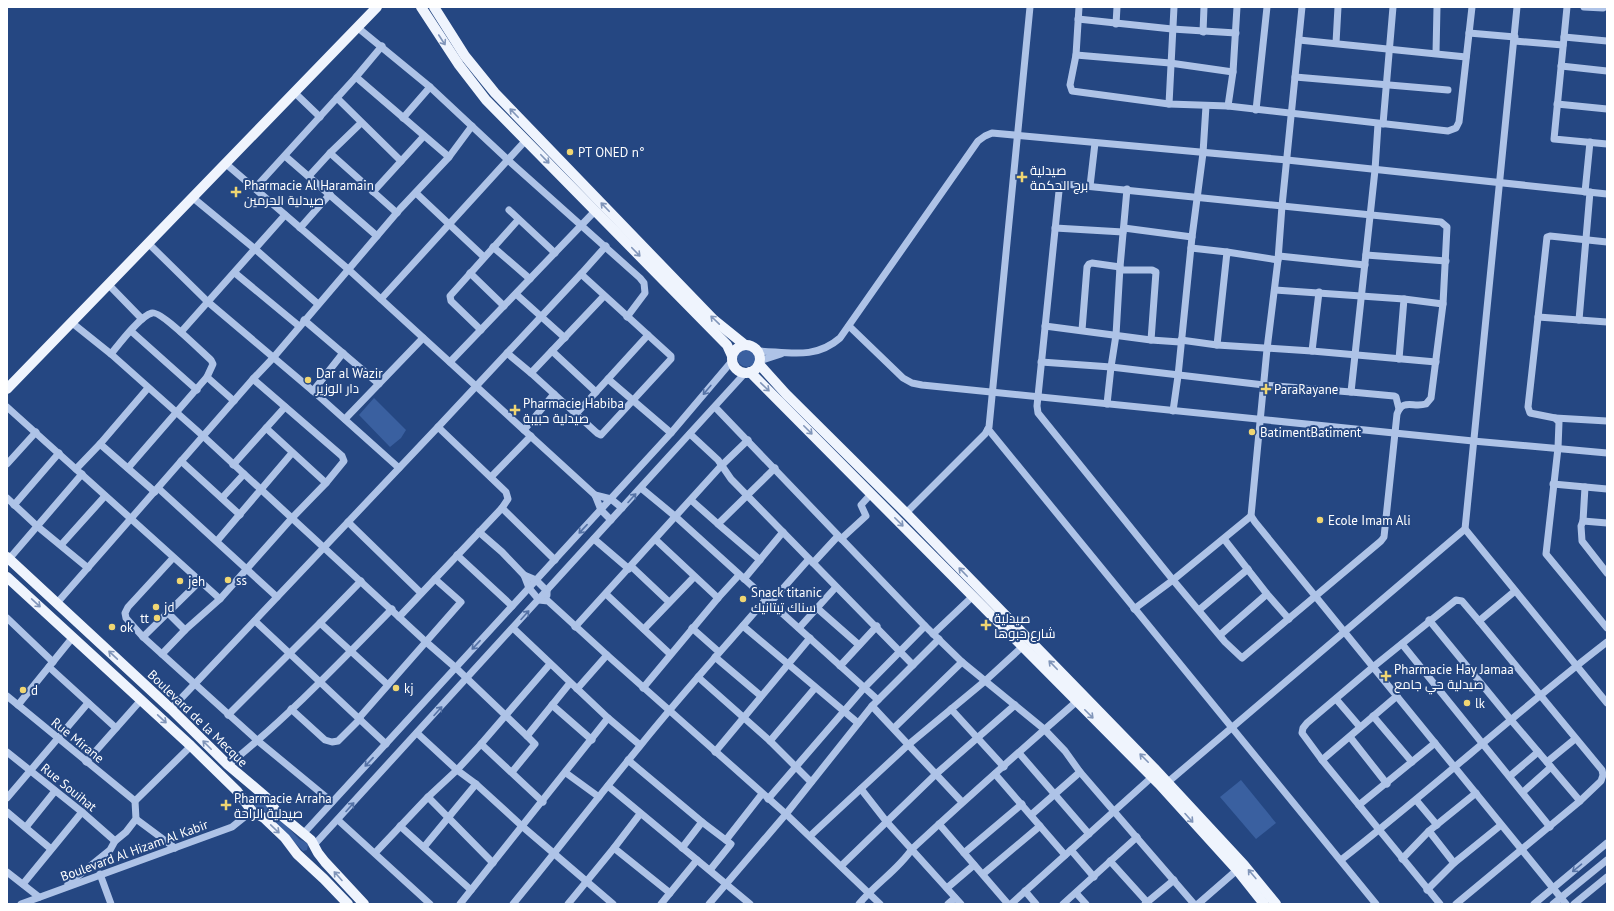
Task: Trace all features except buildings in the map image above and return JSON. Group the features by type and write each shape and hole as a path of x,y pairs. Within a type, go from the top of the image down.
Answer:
{"main road":[{"path":"7,389 377,7"},
{"path":"367,17 382,7"},
{"path":"422,7 444,44 486,100 727,345 736,368 748,372 1152,777 1237,870 1264,904"},
{"path":"434,7 465,56 495,93 714,320 745,345"},
{"path":"732,358 735,350 739,347 745,345 752,346 759,359 786,394 906,513 1168,782 1244,864 1276,904"},
{"path":"748,372 754,370 759,359"},
{"name":"Boulevard de la Mecque","path":"8,558 171,709 228,765 263,795 276,810 311,840 325,862 364,904"},
{"name":"Boulevard de la Mecque","path":"7,576 191,746 236,791 251,810 264,818 285,838 297,854 348,904"},
{"path":"251,810 249,801 251,798 256,794 263,795"},
{"path":"297,854 302,857 308,856 313,852 314,845"}],"street":[{"path":"906,513 985,434 988,429 993,392 1030,7"},
{"path":"1080,7 1076,55 1070,85 1072,91 1169,104 1228,106 1448,131 1456,128 1459,122 1472,7"},
{"path":"1116,24 1117,7"},
{"path":"1169,104 1174,7"},
{"path":"1203,32 1204,7"},
{"path":"1228,106 1233,72 1237,7"},
{"path":"1256,110 1267,7"},
{"path":"1302,7 1282,206 1279,258 1260,418 1251,516 1566,904"},
{"path":"1336,43 1338,7"},
{"path":"1351,392 1375,170 1386,84 1388,48 1393,7"},
{"path":"1436,53 1437,7"},
{"path":"1518,7 1465,529 1607,703"},
{"path":"1567,7 1554,138 1607,144"},
{"path":"1584,7 1604,8"},
{"path":"1078,19 1203,32 1236,33"},
{"path":"357,27 430,87 508,160 640,278 644,283 645,293 627,317"},
{"path":"1469,33 1514,39 1607,41"},
{"path":"1299,40 1436,53 1466,58"},
{"path":"255,188 356,77 382,46"},
{"path":"1076,55 1170,63 1233,72"},
{"path":"1561,66 1607,71"},
{"path":"356,77 449,157"},
{"path":"1295,77 1448,90"},
{"path":"403,118 430,87"},
{"path":"294,92 320,116"},
{"path":"337,98 400,160"},
{"path":"1557,104 1607,109"},
{"path":"1173,411 1192,236 1203,152 1206,106"},
{"path":"309,176 330,152 361,123"},
{"path":"57,603 273,358 298,326 376,236 449,157 472,126"},
{"path":"759,359 789,353 810,353 824,349 840,338 978,141 985,136 992,134 1018,135 1287,160 1501,184 1607,194"},
{"path":"373,192 400,160 424,136"},
{"path":"381,299 526,140"},
{"path":"1579,320 1590,142"},
{"path":"1090,186 1096,143"},
{"path":"330,152 397,213"},
{"path":"285,156 376,236"},
{"path":"225,163 381,299 596,495 611,499 622,508"},
{"path":"1041,362 1111,367 1178,376 1396,397 1399,409 1397,414 1384,537 1242,658 1220,635 1173,580 1040,417 1037,410 1038,396 1044,326 1059,191 1061,186 1065,184 1090,186 1444,223 1447,230 1443,304 1431,398 1429,402 1422,406 1405,405 1399,409"},
{"path":"1108,404 1111,367 1116,335 1127,190"},
{"path":"416,193 484,257"},
{"path":"300,228 330,194"},
{"path":"192,197 318,304"},
{"path":"509,210 555,253"},
{"path":"450,362 595,211"},
{"path":"181,332 285,215"},
{"path":"481,330 450,298 451,293 518,220"},
{"path":"1055,228 1124,230 1192,236"},
{"path":"1607,242 1550,236 1547,237 1528,407 1530,413 1555,418 1607,421"},
{"path":"148,243 208,302 313,391 399,468"},
{"path":"171,709 438,427 606,246"},
{"path":"493,247 530,279"},
{"path":"1191,248 1279,258 1365,265"},
{"path":"1216,345 1227,252"},
{"path":"1366,255 1446,261"},
{"path":"1082,330 1087,267 1089,264 1152,270 1156,272 1150,340"},
{"path":"470,272 504,306"},
{"path":"235,273 298,326"},
{"path":"507,353 601,435 634,400 671,359 670,354 627,317 581,274"},
{"path":"108,284 142,319"},
{"path":"1274,290 1404,299 1443,304"},
{"path":"1312,351 1319,292"},
{"path":"516,294 565,338"},
{"path":"531,373 604,296"},
{"path":"1399,359 1404,299"},
{"path":"110,354 142,319 151,313 155,313 160,315 181,332 211,360 213,364 207,377 128,468"},
{"path":"1538,317 1607,322"},
{"path":"304,320 379,384"},
{"path":"71,322 110,354 203,436 467,678 535,744 512,772"},
{"path":"849,326 899,374 912,383 922,385 1173,411 1260,418 1473,441 1607,453"},
{"path":"1044,326 1150,340 1312,351 1436,362"},
{"path":"131,331 196,390"},
{"path":"576,414 648,335"},
{"path":"345,420 423,338"},
{"path":"552,351 596,392"},
{"path":"313,391 343,353"},
{"path":"303,834 671,433 732,358"},
{"path":"314,845 748,372"},
{"path":"207,377 234,401"},
{"path":"608,378 671,433"},
{"path":"162,654 185,630 220,599 292,518 343,464 344,459 342,456 253,379"},
{"path":"8,558 37,526 100,444 148,388"},
{"path":"524,430 554,394"},
{"path":"7,407 220,599"},
{"path":"233,465 285,407"},
{"path":"715,407 933,634 940,639 962,662 1044,730 1065,751 1080,772 1194,904"},
{"path":"1555,418 1559,422 1558,448 1546,554 1607,628"},
{"path":"399,617 502,508 508,499 508,494 438,427"},
{"path":"266,428 326,483"},
{"path":"988,429 1376,904"},
{"path":"7,464 36,432"},
{"path":"690,434 718,460 731,479 913,665"},
{"path":"491,477 531,436"},
{"path":"575,627 722,466 748,440"},
{"path":"100,444 217,541 277,597"},
{"path":"14,505 59,453"},
{"path":"217,541 292,453"},
{"path":"182,461 240,515"},
{"path":"718,524 774,468"},
{"path":"222,498 244,474"},
{"path":"1553,484 1607,489"},
{"path":"1585,487 1583,521 1581,526 1582,541 1607,573"},
{"path":"641,488 676,516 878,700"},
{"path":"513,904 555,854 640,745 743,626 811,561 866,516 861,505 870,494"},
{"path":"596,495 601,510 611,520"},
{"path":"61,545 105,496"},
{"path":"7,498 37,526 88,568"},
{"path":"691,500 760,560"},
{"path":"502,508 555,560"},
{"path":"1134,609 1173,580 1251,516"},
{"path":"1583,521 1607,523"},
{"path":"348,522 421,593"},
{"path":"1168,782 1465,529"},
{"path":"479,532 502,552 524,575 529,588 539,600 548,601 714,752 786,814 880,904"},
{"path":"643,688 718,598 760,560 783,532"},
{"path":"594,539 669,602"},
{"path":"1224,539 1267,594 1289,619"},
{"path":"656,540 718,598"},
{"path":"457,555 512,606"},
{"path":"173,558 128,607 125,613 126,618 143,637 228,715 332,802"},
{"path":"1198,610 1248,569"},
{"path":"524,575 536,580 547,591 548,601"},
{"path":"644,629 694,577"},
{"path":"291,709 325,740 332,742 338,741 360,718 387,684 461,602 435,579"},
{"path":"143,637 200,581"},
{"path":"228,715 360,581"},
{"path":"799,628 836,587"},
{"path":"1479,621 1515,591"},
{"path":"606,594 670,654"},
{"path":"1220,635 1267,594"},
{"path":"933,634 972,597"},
{"path":"1440,904 1379,831 1302,733 1303,728 1373,667 1453,601 1459,600 1462,601 1541,695 1575,739 1602,770 1603,775 1601,781 1580,801 1456,904"},
{"path":"817,608 858,645"},
{"path":"228,765 258,741 351,652 392,610"},
{"path":"168,613 185,630"},
{"path":"7,618 88,703 116,728"},
{"path":"1429,620 1580,801"},
{"path":"254,621 288,654 360,718 386,744"},
{"path":"320,623 387,684"},
{"path":"743,626 858,723"},
{"path":"840,666 876,626"},
{"path":"726,840 765,797 796,767 864,688 925,626"},
{"path":"513,628 608,718 640,745"},
{"path":"692,628 717,655 761,696"},
{"path":"18,705 73,637"},
{"path":"714,752 810,638"},
{"path":"709,904 786,814 872,706 940,639"},
{"path":"1341,860 1379,831 1454,767 1607,642"},
{"path":"1402,644 1550,827"},
{"path":"810,836 908,745 985,681 1022,647"},
{"path":"577,689 607,655"},
{"path":"894,728 962,662"},
{"path":"375,853 428,797 482,744 550,664"},
{"path":"698,677 770,741 811,782"},
{"path":"527,736 570,682"},
{"path":"770,741 815,688"},
{"name":"Rue Mirane","path":"7,696 57,739 135,801"},
{"path":"1322,760 1397,696"},
{"path":"1336,699 1360,727"},
{"path":"86,762 141,700"},
{"path":"859,904 868,893 907,858 912,849 962,802 1004,767 1076,702"},
{"path":"7,798 88,703"},
{"path":"552,705 592,740"},
{"path":"841,866 936,774 1014,705"},
{"path":"872,706 962,802"},
{"path":"951,709 1004,767"},
{"path":"1373,716 1412,762"},
{"path":"460,904 543,802 608,718"},
{"path":"417,733 457,770 476,784 523,827 613,904"},
{"path":"1350,737 1387,784"},
{"path":"1523,792 1575,739"},
{"path":"1359,806 1435,743"},
{"path":"482,744 543,802"},
{"path":"62,888 110,850 115,841 126,832 136,819 135,801 191,746"},
{"name":"Rue Souihat","path":"7,752 82,812 115,841"},
{"path":"1510,776 1538,752"},
{"path":"1019,753 1088,834"},
{"path":"628,760 702,822 731,844 710,870"},
{"path":"1031,815 1080,772"},
{"path":"566,773 599,797"},
{"path":"994,774 1022,804 1065,855"},
{"path":"939,824 1010,904 1152,777"},
{"path":"424,847 476,784"},
{"path":"608,786 750,904"},
{"path":"861,789 886,821 961,904"},
{"path":"26,827 55,791"},
{"path":"1402,859 1429,832 1476,793"},
{"path":"428,797 493,863"},
{"path":"1416,800 1437,825"},
{"path":"964,853 1022,804"},
{"name":"Boulevard Al Hizam Al Kabir","path":"21,904 232,827 251,810"},
{"path":"7,812 51,850"},
{"path":"23,884 82,812"},
{"path":"568,904 640,814"},
{"path":"136,819 175,848"},
{"path":"338,820 430,904"},
{"path":"682,848 702,822"},
{"path":"1427,890 1454,863 1501,824"},
{"path":"400,826 471,890"},
{"path":"983,874 1040,826"},
{"path":"1429,832 1454,863"},
{"path":"1063,904 1136,837"},
{"path":"1534,904 1607,843"},
{"path":"614,848 670,893"},
{"path":"1071,850 1094,877"},
{"path":"661,904 697,860"},
{"path":"1553,904 1607,860"},
{"path":"1110,861 1146,903 1174,880"},
{"path":"947,888 974,865"},
{"path":"1198,904 1237,870"},
{"path":"7,872 39,897"},
{"path":"100,874 111,904"},
{"path":"1574,904 1607,877"},
{"path":"1026,891 1036,904"},
{"path":"1076,893 1086,904"},
{"path":"948,904 956,898"}],"shaded area":[{"path":"743,347 751,347 757,353 757,361 751,367 743,367 737,361 737,353"},
{"path":"374,398 406,430 401,438 390,447 359,415"},
{"path":"1241,780 1276,823 1256,839 1220,797"},
{"path":"259,799 262,800 299,839 307,843 307,850 303,851 262,809 255,807 255,801"}],"place":[{"name":"PT ONED n°","path":"570,152"},
{"name":"صيدلية برج الحكمة","path":"1022,177"},
{"name":"Pharmacie Al Haramain صيدلية الحرمين","path":"236,192"},
{"name":"Dar al Wazir دار الوزير","path":"308,380"},
{"name":"ParaRayane","path":"1266,389"},
{"name":"Pharmacie Habiba صيدلية حبيبة","path":"515,410"},
{"name":"BatimentBatiment","path":"1252,432"},
{"name":"Ecole Imam Ali","path":"1320,520"},
{"name":"ss","path":"228,580"},
{"name":"jeh","path":"180,581"},
{"name":"Snack titanic سناك تيتانيك","path":"743,599"},
{"name":"jd","path":"156,607"},
{"name":"tt","path":"157,618"},
{"name":"صيدلية شارع حبوها","path":"986,625"},
{"name":"ok","path":"112,627"},
{"name":"Pharmacie Hay Jamaa صيدلية حي جامع","path":"1386,676"},
{"name":"kj","path":"396,688"},
{"name":"d","path":"23,690"},
{"name":"lk","path":"1467,703"},
{"name":"Pharmacie Arraha صيدلية الراحة","path":"226,805"}]}
